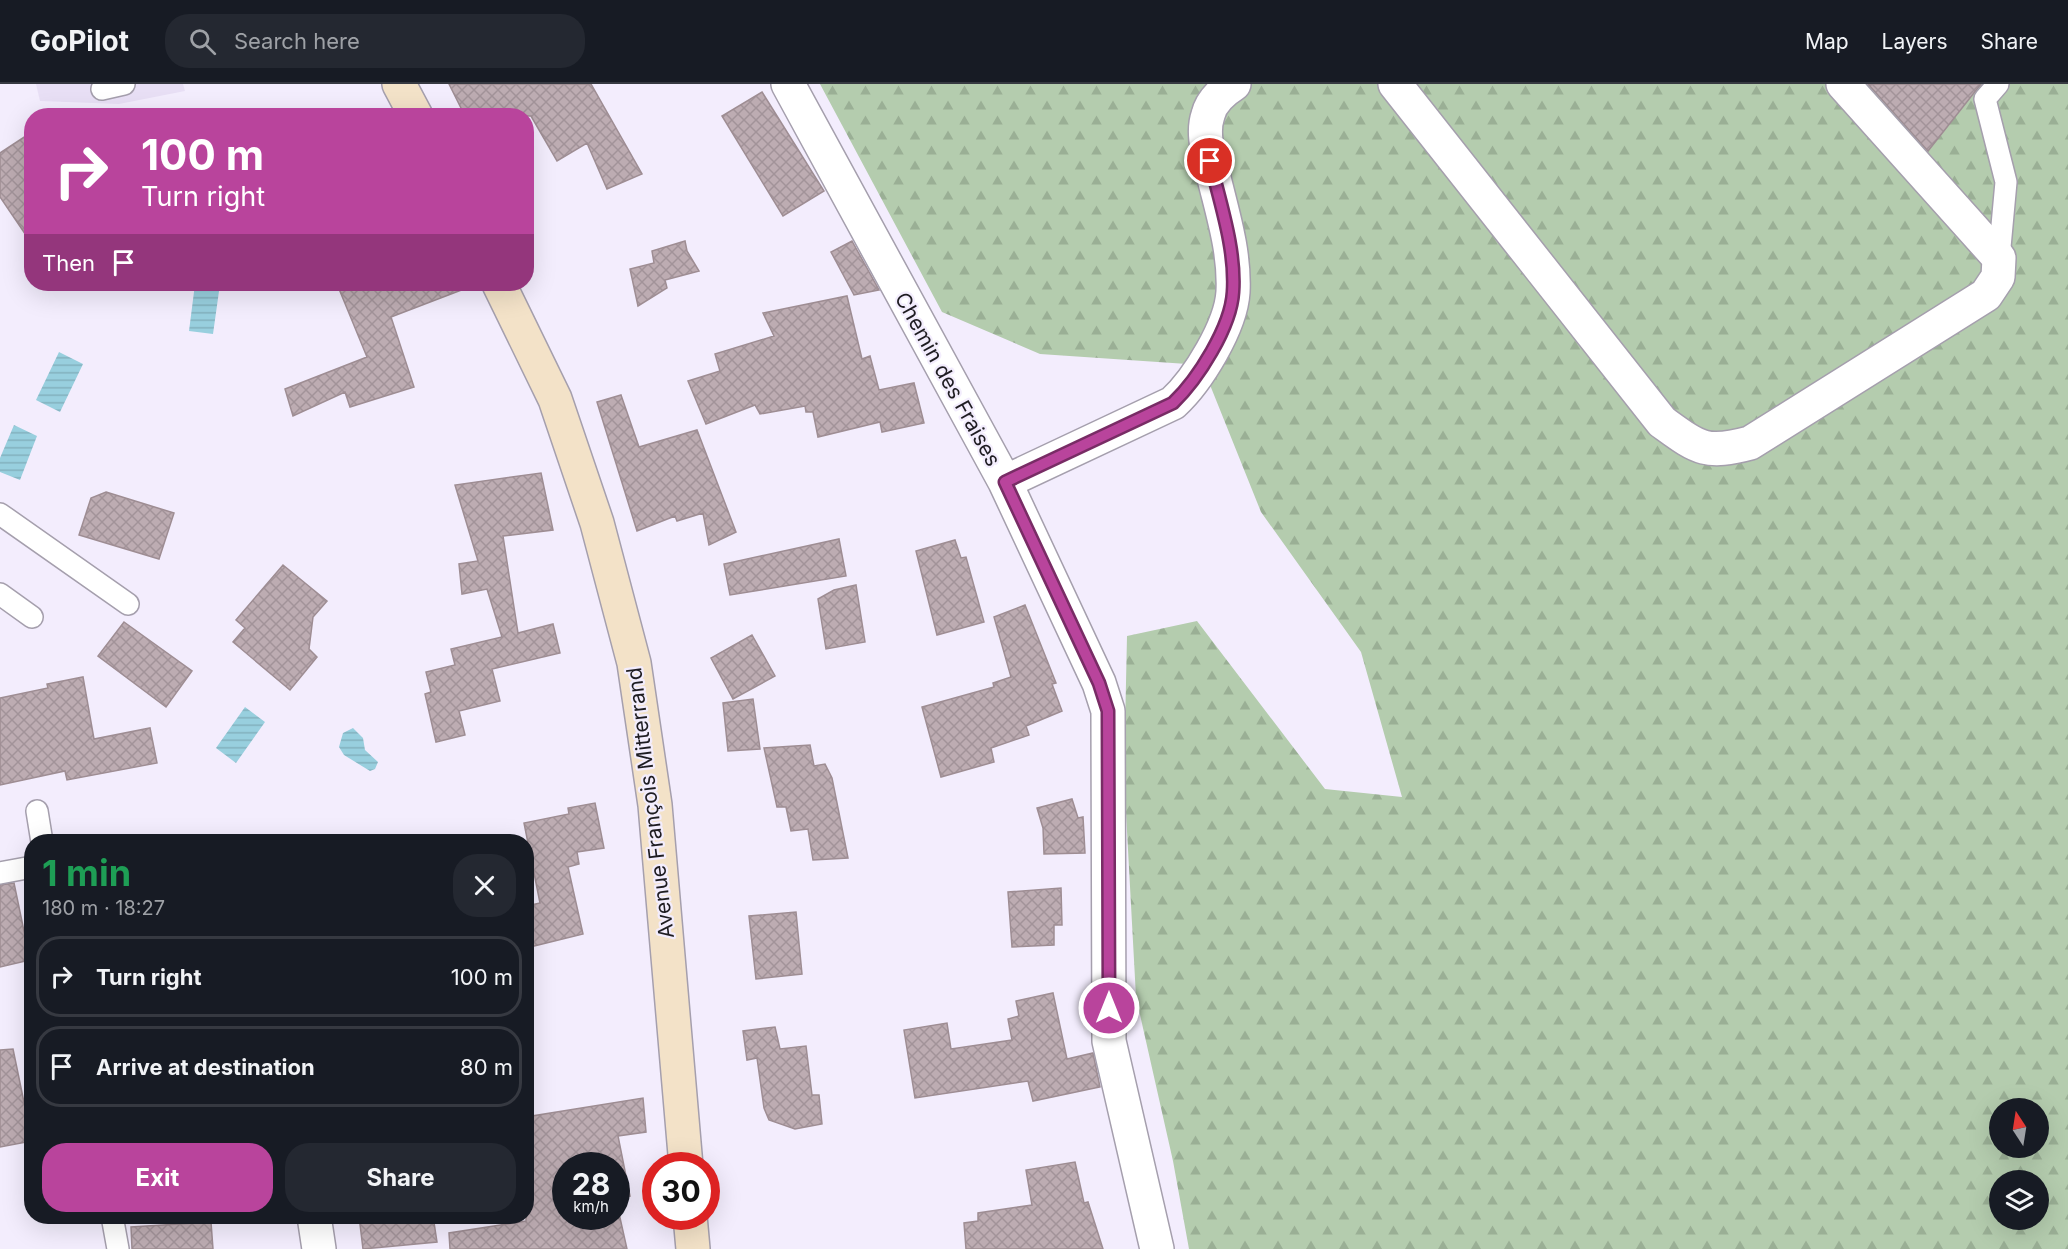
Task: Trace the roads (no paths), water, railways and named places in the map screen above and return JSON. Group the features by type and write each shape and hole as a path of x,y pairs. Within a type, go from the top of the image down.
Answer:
{"main road":[{"path":"399,84 412,108"},
{"name":"Avenue François Mitterrand","path":"502,291 555,399 597,524 634,663 655,805 685,1152"},
{"path":"691,1230 693,1249"}],"street":[{"name":"Chemin des Fraises","path":"788,84 1005,482 1099,683 1108,711 1109,1041 1157,1249"},
{"path":"1005,482 1173,403 1187,390 1218,341 1233,293 1232,270 1230,247 1206,140 1208,114 1222,92 1234,84"},
{"path":"1395,84 1662,422 1696,446 1722,450 1750,443 1986,296 1998,277 1999,258 1843,84"},
{"path":"316,1224 319,1249"}],"lane":[{"path":"102,89 124,84"},
{"path":"1998,84 1985,99 2006,182 1999,258"},
{"path":"0,514 128,604"},
{"path":"0,594 32,617"},
{"path":"37,811 41,834"},
{"path":"0,873 24,868"},
{"path":"113,1224 118,1249"}],"water":[{"path":"194,291 219,291 213,334 189,331"},
{"path":"59,352 83,364 60,412 36,400"},
{"path":"14,425 37,436 20,480 0,472 0,458"},
{"path":"245,707 265,722 236,763 216,748"},
{"path":"353,728 363,738 365,750 378,762 375,769 370,771 344,755 339,747 343,733"}]}
